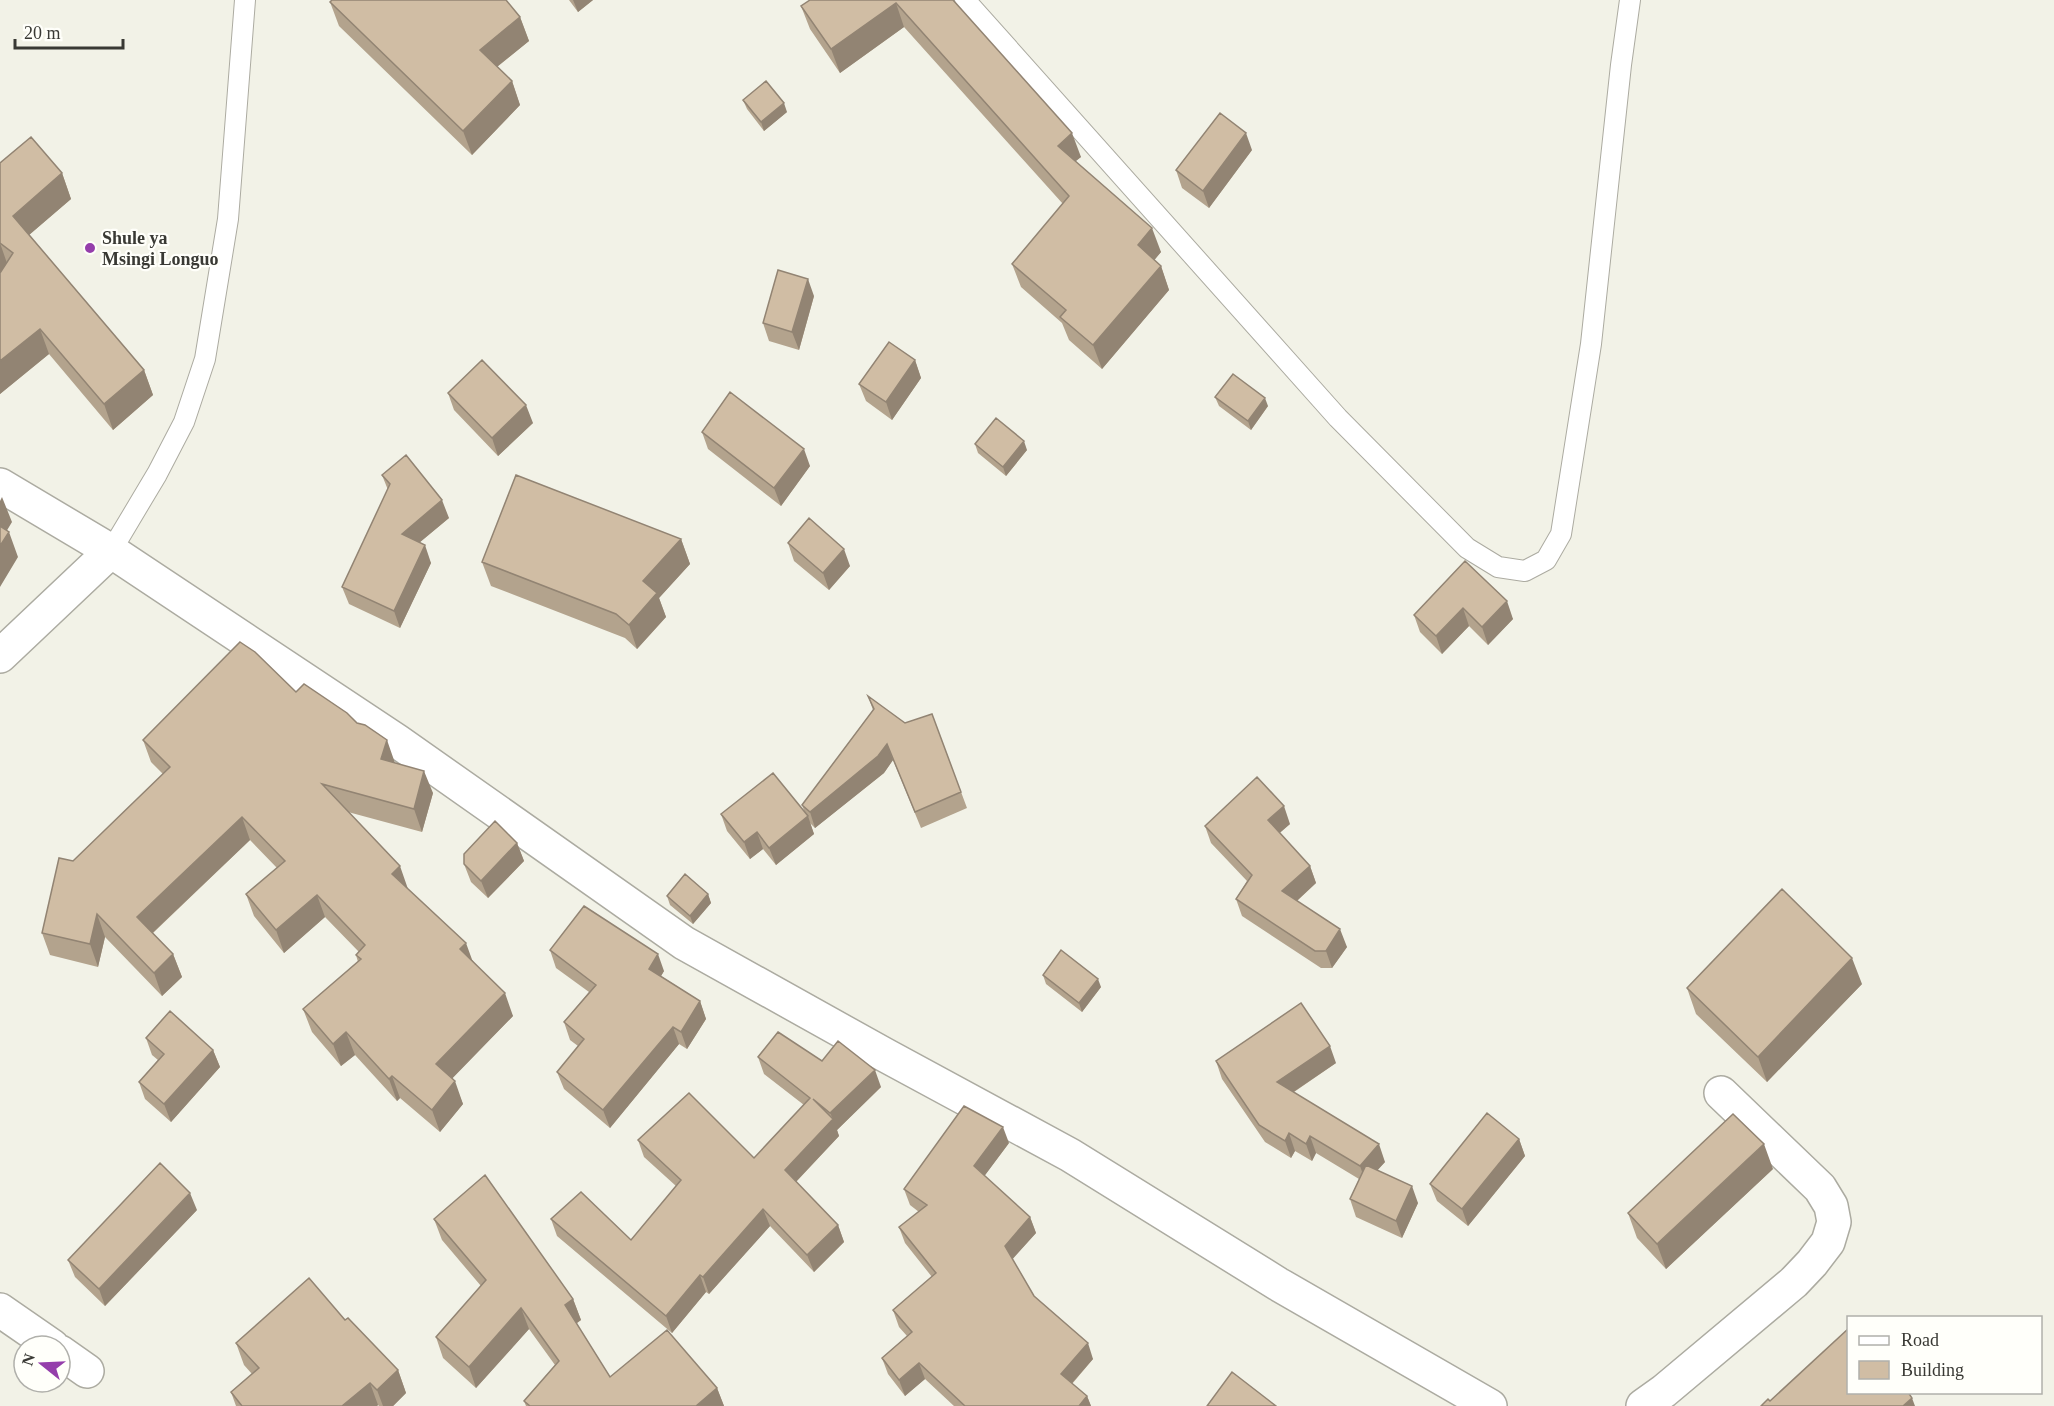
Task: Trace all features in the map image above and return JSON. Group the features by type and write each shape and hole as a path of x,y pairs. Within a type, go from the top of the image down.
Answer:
{"street":[{"path":"0,485 111,551 397,741 684,943 1071,1155 1278,1284 1490,1406"},
{"path":"0,656 111,551"},
{"path":"1643,1406 1794,1282 1828,1242 1834,1222 1831,1206 1820,1188 1721,1094"},
{"path":"0,1310 35,1334"},
{"path":"72,1360 87,1371"}],"lane":[{"path":"111,551 157,474 184,422 205,359 228,219 245,0"},
{"path":"965,0 1338,418 1467,548 1498,567 1526,571 1546,560 1561,534 1591,344 1630,0"}],"building":[{"path":"332,0 506,0 520,17 480,50 512,81 463,131 330,2"},
{"path":"810,0 953,0 1072,133 1058,146 1152,228 1138,245 1161,266 1093,345 1060,317 1066,310 1012,264 1069,196 896,3 831,49 801,6"},
{"path":"766,81 784,103 761,122 743,100"},
{"path":"1220,113 1246,133 1203,191 1176,170"},
{"path":"31,137 62,173 13,216 144,370 104,404 40,329 0,361 0,273 13,253 0,243 0,163"},
{"path":"778,270 808,279 792,332 763,323"},
{"path":"889,342 915,360 886,402 859,384"},
{"path":"482,360 526,405 492,438 448,393"},
{"path":"1233,374 1265,398 1248,421 1215,397"},
{"path":"730,392 804,449 774,488 702,432"},
{"path":"996,418 1024,441 1003,467 975,444"},
{"path":"406,455 442,500 402,534 425,545 394,611 342,587 390,484 382,475"},
{"path":"516,475 681,539 643,581 657,593 629,625 616,614 482,562"},
{"path":"809,518 844,549 823,573 788,543"},
{"path":"0,526 9,532 0,546"},
{"path":"1465,561 1507,601 1482,627 1463,608 1436,636 1414,615"},
{"path":"240,642 255,652 296,692 304,684 347,713 357,723 365,725 387,740 381,759 424,771 414,809 322,784 400,866 392,874 466,943 460,949 505,993 436,1064 455,1081 432,1110 392,1076 389,1079 346,1032 333,1044 303,1009 361,959 356,955 365,945 317,895 276,930 246,894 285,861 242,817 137,917 173,954 154,973 97,914 90,944 42,933 59,858 73,861 170,767 143,740"},
{"path":"868,696 905,723 932,714 961,792 915,812 887,744 878,756 810,812 802,805 874,709"},
{"path":"773,773 808,816 769,848 757,832 744,842 721,814"},
{"path":"1257,777 1284,806 1268,820 1310,866 1282,891 1340,929 1326,951 1315,951 1236,899 1252,875 1205,826"},
{"path":"495,821 517,843 481,881 464,864 464,854"},
{"path":"685,874 708,894 690,916 667,896"},
{"path":"1782,889 1852,958 1758,1057 1687,988"},
{"path":"584,906 658,954 649,969 700,1001 681,1032 673,1027 603,1110 557,1072 584,1039 564,1022 596,985 550,950"},
{"path":"1061,950 1098,979 1079,1003 1043,975"},
{"path":"1301,1003 1330,1046 1277,1082 1379,1144 1360,1166 1310,1136 1306,1144 1289,1133 1285,1141 1259,1125 1216,1061"},
{"path":"170,1011 213,1050 164,1104 139,1082 164,1054 146,1038"},
{"path":"778,1032 822,1061 838,1041 875,1070 830,1113 813,1099 833,1119 785,1170 838,1225 807,1255 763,1209 703,1277 700,1275 666,1316 551,1219 581,1192 631,1240 681,1180 638,1140 689,1093 754,1158 810,1098 758,1057"},
{"path":"964,1106 1003,1127 974,1166 1030,1217 1005,1246 1034,1296 1088,1343 1061,1374 1087,1396 1079,1406 965,1406 919,1363 899,1380 882,1358 912,1332 893,1310 936,1273 899,1227 927,1205 904,1189"},
{"path":"1487,1113 1519,1139 1462,1209 1430,1184"},
{"path":"1733,1114 1764,1144 1657,1244 1628,1213"},
{"path":"160,1163 190,1193 99,1289 68,1260"},
{"path":"1366,1165 1412,1186 1396,1221 1350,1199"},
{"path":"485,1175 573,1299 565,1305 610,1377 667,1330 717,1388 696,1406 530,1406 524,1401 559,1361 521,1308 469,1367 436,1337 486,1280 434,1219"},
{"path":"309,1278 345,1320 348,1318 398,1370 377,1390 370,1383 342,1406 242,1406 231,1392 259,1368 236,1343"},
{"path":"1847,1330 1847,1394 1909,1394 1912,1398 1903,1406 1761,1406 1768,1399 1770,1401"},
{"path":"1232,1372 1276,1406 1207,1406"}],"place":[{"name":"Shule ya Msingi Longuo","path":"90,248"}]}
